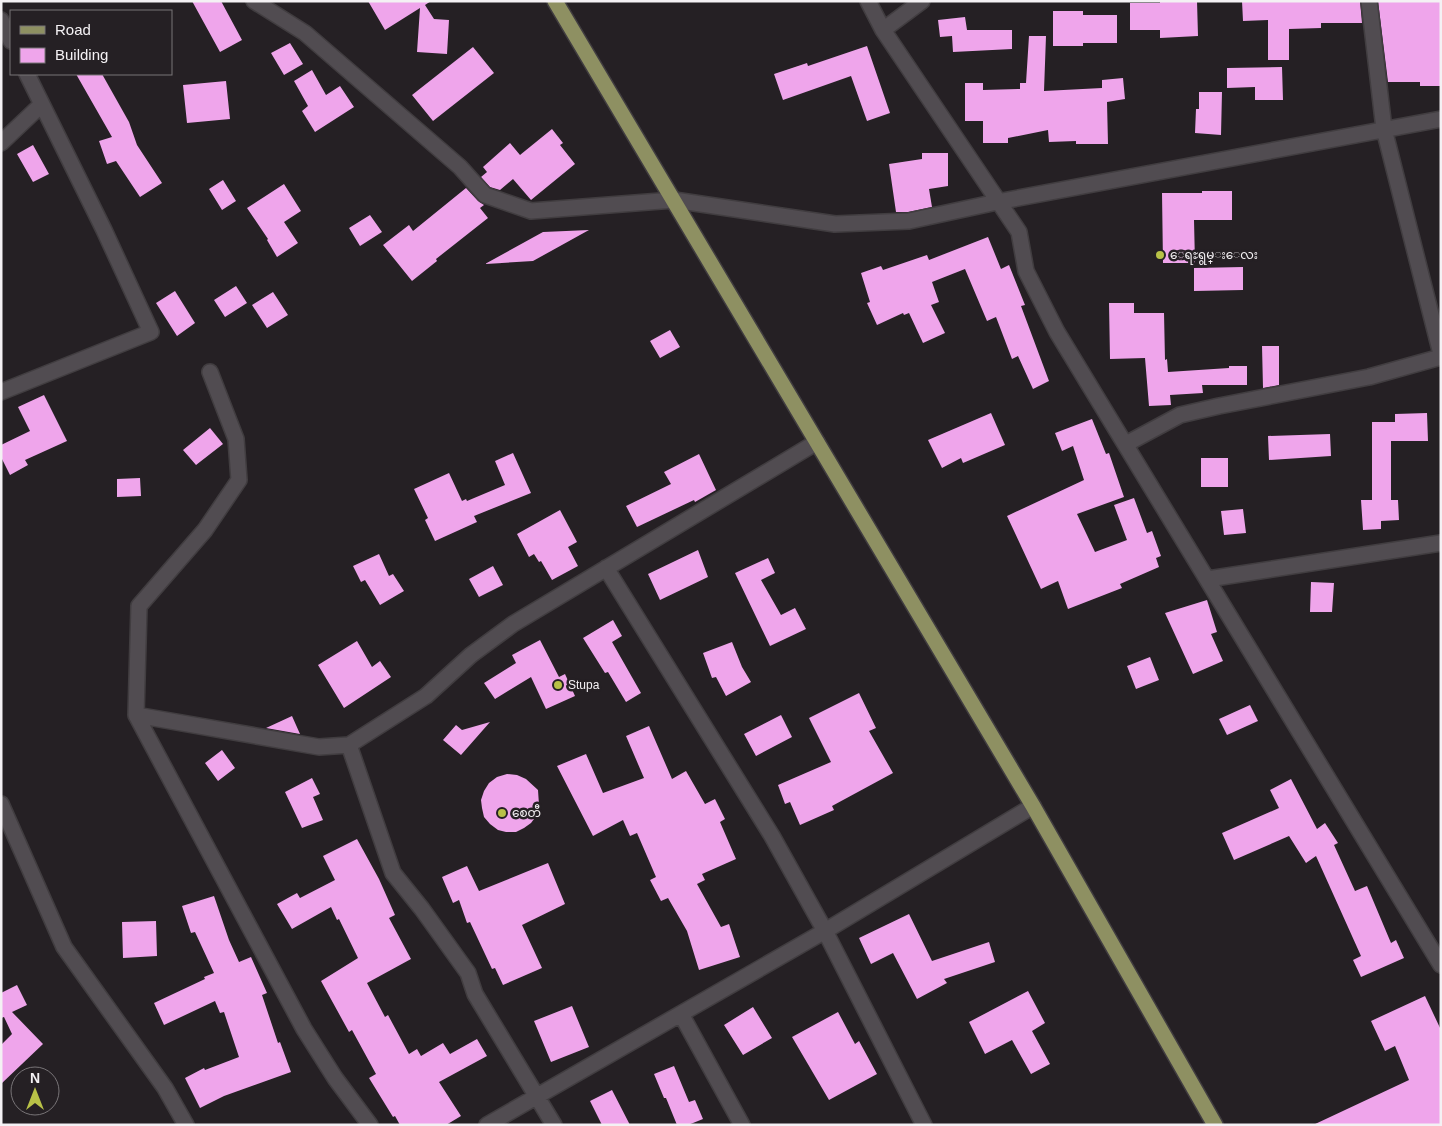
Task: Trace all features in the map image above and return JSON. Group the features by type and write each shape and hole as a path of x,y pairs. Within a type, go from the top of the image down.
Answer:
{"main road":[{"path":"555,1 1033,806 1215,1125"}],"street":[{"path":"254,1 305,33 460,167 485,195 531,211 674,200 835,224 909,221 998,202 1441,119"},
{"path":"868,1 884,30 1019,232 1026,271 1057,332 1441,964"},
{"path":"884,30 922,1"},
{"path":"1126,444 1180,415 1369,377 1441,355 1384,129 1369,1"},
{"path":"1,20 10,39"},
{"path":"1,392 150,332 104,230 27,75"},
{"path":"1,144 41,104"},
{"path":"210,372 236,439 238,480 205,530 139,606 136,715 304,1029 370,1125"},
{"path":"136,715 319,746 349,745 426,696 471,654 513,624 817,442"},
{"path":"1208,579 1441,543"},
{"path":"606,568 772,836 825,931 924,1125"},
{"path":"349,745 393,873 422,909 468,973 476,994 554,1125"},
{"path":"1,804 64,947 165,1088 186,1125"},
{"path":"487,1125 825,931 1033,806"},
{"path":"681,1014 742,1125"}],"building":[{"path":"192,1 221,1 242,40 220,52"},
{"path":"368,1 431,1 425,5 434,19 449,20 447,54 417,52 420,8 385,30"},
{"path":"1160,1 1197,1 1198,36 1160,38 1160,30 1130,30 1130,3 1160,3"},
{"path":"1242,1 1360,1 1362,23 1321,23 1321,28 1289,29 1289,60 1268,60 1268,20 1243,21"},
{"path":"1378,1 1441,1 1441,86 1420,86 1420,82 1388,82"},
{"path":"1053,11 1083,11 1083,15 1117,15 1117,43 1083,43 1083,46 1053,46"},
{"path":"965,17 967,30 1012,30 1012,49 953,52 952,36 940,37 938,20"},
{"path":"1029,36 1046,36 1044,91 1102,88 1102,80 1123,78 1125,99 1107,102 1108,144 1076,144 1076,141 1049,142 1048,130 1008,138 1008,143 983,143 983,121 965,121 965,83 983,83 983,90 1020,89 1020,83 1026,83"},
{"path":"290,43 303,64 284,75 271,53"},
{"path":"867,46 890,113 867,121 851,76 783,100 774,74 807,63 808,66"},
{"path":"473,47 494,73 433,121 412,95"},
{"path":"1282,67 1283,100 1255,100 1255,87 1227,88 1227,68"},
{"path":"312,70 326,95 340,86 354,107 315,132 302,111 308,106 294,81"},
{"path":"77,75 103,75 129,122 137,145 162,183 140,197 116,161 107,164 99,141 112,137"},
{"path":"226,81 230,119 187,123 183,85"},
{"path":"1199,92 1222,92 1221,135 1195,133 1196,109 1199,109"},
{"path":"552,129 563,143 560,145 575,164 531,200 513,179 500,190 490,187 481,177 487,172 483,167 510,143 520,155"},
{"path":"33,145 49,174 33,182 17,154"},
{"path":"922,153 948,153 948,186 929,189 932,207 908,212 896,212 889,164 922,159"},
{"path":"223,180 236,201 222,210 209,189"},
{"path":"284,184 301,211 284,222 298,243 277,257 268,239 247,208"},
{"path":"466,188 484,205 480,208 488,218 436,259 437,261 412,281 383,245 409,225 413,231"},
{"path":"1202,191 1232,191 1232,220 1194,220 1195,263 1163,263 1162,193 1202,193"},
{"path":"370,215 382,232 360,246 349,228"},
{"path":"589,230 533,261 485,264 543,232"},
{"path":"988,237 1001,269 1009,265 1025,305 1021,306 1049,381 1033,389 1018,356 1012,359 996,317 987,321 965,269 932,282 939,302 931,305 945,333 923,343 909,313 904,315 903,313 877,325 867,303 870,302 861,273 881,266 883,270 927,255 929,260"},
{"path":"1243,267 1243,290 1194,291 1194,268"},
{"path":"236,286 247,303 225,317 214,300"},
{"path":"175,291 195,323 177,336 156,303"},
{"path":"273,292 288,315 267,328 252,305"},
{"path":"1109,303 1134,303 1134,313 1164,313 1165,360 1167,359 1168,372 1247,366 1247,385 1202,385 1203,393 1170,395 1171,405 1149,406 1145,358 1110,359"},
{"path":"670,330 680,347 660,358 650,341"},
{"path":"1262,346 1279,346 1279,385 1263,388"},
{"path":"44,395 67,441 25,460 28,465 10,475 1,457 1,445 30,431 18,407"},
{"path":"991,413 1005,445 963,463 961,458 942,468 928,440"},
{"path":"1427,413 1428,441 1391,441 1391,500 1398,500 1399,520 1381,521 1381,529 1363,530 1361,500 1372,500 1372,422 1395,422 1395,414"},
{"path":"1092,419 1106,454 1109,453 1124,497 1077,514 1095,552 1127,540 1114,505 1134,498 1147,533 1152,531 1161,556 1156,558 1159,567 1120,584 1122,588 1068,609 1058,581 1041,589 1007,516 1084,480 1073,446 1062,451 1055,433"},
{"path":"210,428 223,444 196,465 183,450"},
{"path":"1330,434 1331,456 1269,460 1268,436"},
{"path":"513,453 531,493 474,516 477,522 435,541 425,520 428,518 414,489 449,473 462,501 466,499 467,501 505,485 495,461"},
{"path":"699,454 716,490 695,502 694,500 637,527 626,506 671,484 664,472"},
{"path":"1201,458 1228,458 1228,487 1201,487"},
{"path":"140,478 141,496 117,497 117,479"},
{"path":"1243,509 1246,533 1224,535 1221,511"},
{"path":"560,510 577,542 568,547 578,566 552,580 541,561 539,562 534,554 529,557 517,534"},
{"path":"698,550 708,577 660,600 648,574"},
{"path":"379,554 389,576 393,574 404,591 380,605 365,580 361,582 353,566"},
{"path":"768,558 775,573 761,580 781,615 795,608 806,629 770,646 735,573"},
{"path":"493,566 503,585 479,597 469,579"},
{"path":"1311,582 1334,583 1332,612 1310,612"},
{"path":"1207,600 1217,632 1211,634 1223,661 1193,674 1165,613"},
{"path":"613,620 622,636 612,642 641,693 626,702 608,672 605,673 583,638"},
{"path":"540,640 559,677 565,674 575,696 546,709 531,677 495,699 484,683 516,663 512,655"},
{"path":"357,641 372,667 380,661 391,677 344,708 318,665"},
{"path":"732,642 742,667 751,682 726,696 716,677 712,678 703,653"},
{"path":"1150,657 1159,680 1136,689 1127,666"},
{"path":"859,693 876,728 869,731 893,773 832,806 834,810 800,825 790,802 785,804 778,785 831,762 809,718"},
{"path":"1250,705 1258,721 1227,735 1219,719"},
{"path":"781,715 792,737 756,756 744,734"},
{"path":"292,716 300,734 266,728"},
{"path":"490,722 461,755 443,740 456,725 462,730"},
{"path":"649,726 672,779 686,771 705,804 715,799 725,819 720,822 736,859 702,874 705,880 697,884 721,927 729,924 740,957 699,970 687,931 668,898 661,901 650,880 656,877 637,833 630,836 623,820 593,836 557,766 586,754 603,793 644,778 626,736"},
{"path":"222,750 235,768 218,781 205,763"},
{"path":"507,774 517,775 526,779 538,790 539,805 537,815 531,823 516,832 498,830 484,817 482,808 481,800 489,783 497,777"},
{"path":"312,778 320,794 313,797 323,820 302,828 285,792"},
{"path":"1291,779 1317,829 1325,823 1338,843 1334,845 1355,891 1367,886 1391,943 1396,940 1404,958 1361,977 1353,960 1361,956 1316,856 1306,863 1289,836 1234,860 1222,833 1279,808 1270,790"},
{"path":"357,839 379,879 395,915 389,918 411,959 367,983 385,1017 388,1015 409,1054 417,1049 421,1056 443,1043 450,1054 477,1039 487,1056 439,1082 461,1116 446,1125 400,1125 369,1078 376,1074 352,1030 349,1032 321,981 358,958 331,907 292,929 277,904 297,893 300,898 335,880 323,856"},
{"path":"548,863 565,904 522,925 542,968 503,985 495,968 492,969 470,922 467,923 459,900 453,903 442,877 467,866 479,891"},
{"path":"214,896 229,940 239,962 251,957 267,993 262,995 278,1043 280,1042 291,1072 224,1096 200,1108 185,1078 204,1068 205,1070 239,1057 224,1012 220,1013 215,1001 164,1025 154,1003 214,973 195,932 191,933 182,906"},
{"path":"909,914 932,961 989,942 995,962 944,979 947,983 917,999 893,953 871,964 859,938"},
{"path":"156,921 157,956 123,958 122,922"},
{"path":"17,985 27,1005 12,1012 43,1044 20,1066 10,1066 10,1075 1,1084 1,1045 12,1034 4,1017 1,1018 1,993"},
{"path":"1028,991 1045,1023 1032,1031 1050,1064 1031,1074 1012,1040 985,1054 969,1022"},
{"path":"1425,996 1441,1030 1441,1125 1313,1125 1409,1080 1395,1046 1385,1051 1371,1021"},
{"path":"572,1006 589,1047 551,1062 534,1021"},
{"path":"753,1007 772,1038 743,1055 724,1025"},
{"path":"838,1012 855,1044 859,1041 877,1074 829,1100 792,1037"},
{"path":"674,1066 689,1102 695,1100 703,1119 688,1125 677,1125 654,1074"},
{"path":"612,1090 630,1125 602,1125 590,1101"}],"place":[{"name":"ေရႊရွမ္းေလး","path":"1160,255"},
{"name":"Stupa","path":"558,685"},
{"name":"စေတီ","path":"502,813"}]}
